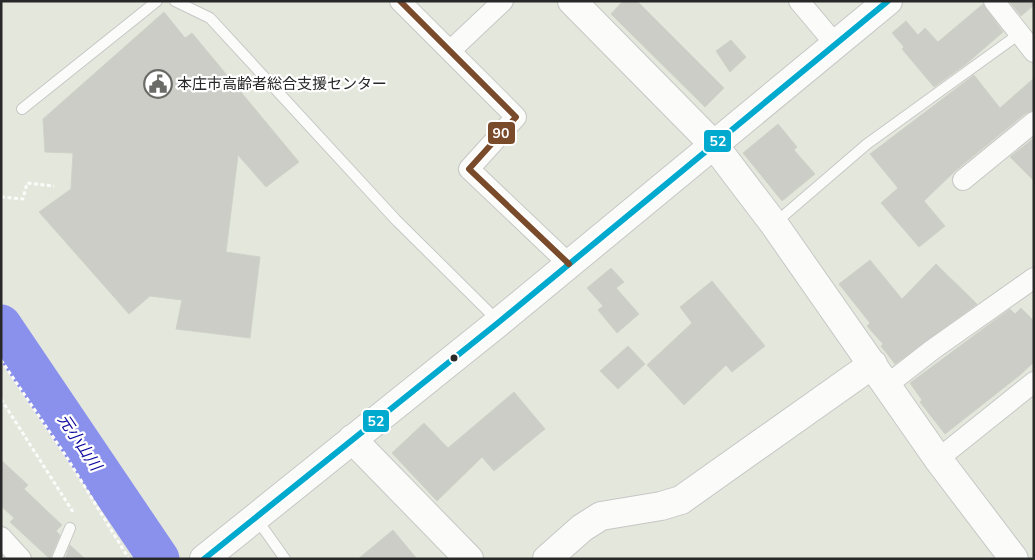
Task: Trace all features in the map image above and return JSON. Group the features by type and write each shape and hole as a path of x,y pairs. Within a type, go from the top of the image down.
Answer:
{"street":[{"path":"400,1 516,117 468,169 569,264"},
{"path":"450,51 503,1"},
{"path":"572,1 714,144 774,224 938,459 1014,559"},
{"path":"799,1 836,45"},
{"path":"204,559 498,322 888,1"},
{"path":"994,1 1034,52"},
{"path":"963,180 1034,122"},
{"path":"547,559 582,528 601,516 661,506 681,500 880,375 932,350 1032,282"},
{"path":"938,459 1034,382"},
{"path":"352,439 469,559"},
{"path":"1,537 21,559"}],"lane":[{"path":"22,109 157,1"},
{"path":"175,1 210,18 396,220 498,322"},
{"path":"774,224 867,144 1019,34"},
{"path":"255,517 284,559"},
{"path":"57,559 70,528"}],"path":[{"path":"1,197 23,199 27,183 54,186"},
{"path":"1,360 66,456 129,559"},
{"path":"1,398 73,508 74,519 70,528"}],"building":[{"path":"623,1 637,1 724,88 705,107 611,14"},
{"path":"1009,1 1034,1 1034,5 1021,16"},
{"path":"983,4 1003,32 966,64 934,87 902,49 904,47 892,33 906,21 918,35 925,28 938,42"},
{"path":"164,12 185,38 192,33 299,162 266,187 238,155 226,252 260,257 250,338 176,329 182,300 150,296 129,314 39,212 71,189 73,153 45,152 43,119"},
{"path":"731,40 746,57 730,72 716,51"},
{"path":"974,75 1000,108 1034,78 1034,110 1026,113 955,171 924,201 945,226 919,247 881,203 898,188 870,154"},
{"path":"778,124 797,147 794,150 815,174 782,201 743,153"},
{"path":"1034,138 1034,181 1010,157"},
{"path":"870,260 902,299 936,264 977,304 895,364 881,346 883,344 867,326 870,323 839,284"},
{"path":"611,268 624,282 616,288 639,314 617,333 598,310 603,306 587,288"},
{"path":"712,281 765,346 732,372 726,365 684,405 647,365 692,323 680,307"},
{"path":"1021,308 1034,321 1034,362 945,434 920,402 922,400 910,383 1010,309 1015,314"},
{"path":"628,346 645,364 618,389 600,371"},
{"path":"514,392 545,429 494,471 482,457 437,501 392,453 424,423 448,448"},
{"path":"1,460 28,485 24,489 62,525 56,531 60,535 50,559 10,522 14,518 1,506"},
{"path":"393,530 417,559 358,559"},
{"path":"70,545 85,559 65,559"}],"waterway":[{"name":"元小山川","path":"1,325 159,559"}],"transit line":[{"name":"90","path":"400,1 516,117 469,169 569,264"},
{"name":"52","path":"204,559 499,322 888,1"}],"place":[{"name":"本庄市高齢者総合支援センター","path":"158,84"}]}
